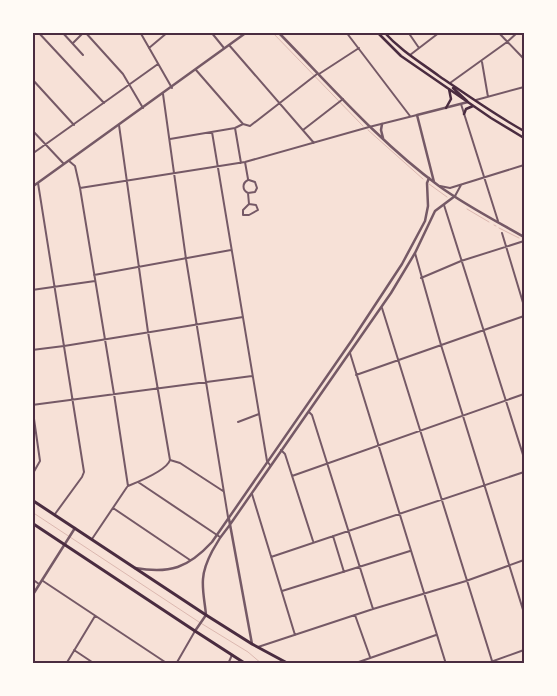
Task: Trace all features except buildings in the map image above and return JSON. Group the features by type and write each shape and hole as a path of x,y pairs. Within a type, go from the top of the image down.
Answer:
{"highway":[{"path":"32,500 205,617 289,664"},
{"path":"32,523 246,664"}],"main road":[{"path":"377,32 401,56 473,106 524,138"},
{"path":"384,32 410,55 446,80 468,102"},
{"path":"401,56 410,55"},
{"path":"446,80 524,131"},
{"path":"446,108 451,99 448,88"},
{"path":"468,102 474,102 488,109"},
{"path":"464,114 466,109 473,106"}],"street":[{"path":"38,32 104,103"},
{"path":"62,32 83,55"},
{"path":"72,43 84,32 123,74 143,108"},
{"path":"140,32 172,88"},
{"path":"148,48 168,32"},
{"path":"211,32 224,49"},
{"path":"32,187 172,88 247,32"},
{"path":"278,32 368,127 383,140 434,182 524,237"},
{"path":"346,32 410,117"},
{"path":"408,32 420,48"},
{"path":"410,55 440,32"},
{"path":"498,32 524,59"},
{"path":"450,84 518,32"},
{"path":"229,46 314,143"},
{"path":"196,70 244,124 250,126 313,77 359,48"},
{"path":"482,61 488,97"},
{"path":"32,154 158,64"},
{"path":"32,79 74,124"},
{"path":"475,100 524,87"},
{"path":"163,94 186,259 223,491 252,644"},
{"path":"303,130 342,100"},
{"path":"80,188 241,163 368,127 468,102"},
{"path":"461,104 498,222"},
{"path":"416,115 434,182"},
{"path":"170,139 235,128 244,124"},
{"path":"382,124 383,140"},
{"path":"92,539 128,486 166,466 170,460 148,332 119,125"},
{"path":"235,128 241,163"},
{"path":"32,130 64,164"},
{"path":"212,132 266,461 270,465"},
{"path":"69,161 75,166 80,188 128,486"},
{"path":"245,162 248,180 244,187 248,193 249,204"},
{"path":"440,186 450,188 524,165"},
{"path":"135,568 165,570 177,568 191,561 211,543 411,250 425,221 428,206 427,183 429,178"},
{"path":"248,180 255,182 257,188 255,192 248,193"},
{"path":"38,184 74,399 84,472 55,514"},
{"path":"176,664 197,627 205,617 203,573 205,564 220,537 252,494 270,465 381,307 415,253 435,211 455,196 461,184"},
{"path":"249,204 256,205 258,210 249,215 243,215 243,210 249,204"},
{"path":"443,204 524,458"},
{"path":"502,234 524,306"},
{"path":"421,278 461,261 524,241"},
{"path":"94,275 232,250"},
{"path":"415,253 441,346 524,613"},
{"path":"32,290 95,281"},
{"path":"381,307 493,662"},
{"path":"356,375 524,316"},
{"path":"32,350 243,317"},
{"path":"350,353 446,664"},
{"path":"339,358 344,362"},
{"path":"32,475 40,461 32,405 252,376"},
{"path":"292,476 524,394"},
{"path":"308,411 312,415 328,463 373,609"},
{"path":"238,422 259,414"},
{"path":"281,450 285,454 313,542"},
{"path":"170,460 178,462 223,491"},
{"path":"271,557 524,472"},
{"path":"138,482 220,537"},
{"path":"252,494 295,634"},
{"path":"113,508 191,561"},
{"path":"32,596 75,528"},
{"path":"333,536 344,572"},
{"path":"282,591 410,551"},
{"path":"258,647 466,581 524,560"},
{"path":"32,580 40,585"},
{"path":"43,581 168,664"},
{"path":"355,615 370,658"},
{"path":"66,664 95,616"},
{"path":"353,664 436,636"},
{"path":"74,650 96,664"},
{"path":"485,664 524,650"},
{"path":"228,664 232,655"}],"waterway":[{"path":"272,32 363,126"},
{"path":"368,130 423,179"},
{"path":"429,184 447,197"},
{"path":"467,209 489,222"},
{"path":"499,228 519,238"},
{"path":"32,512 248,652 262,664"}]}
